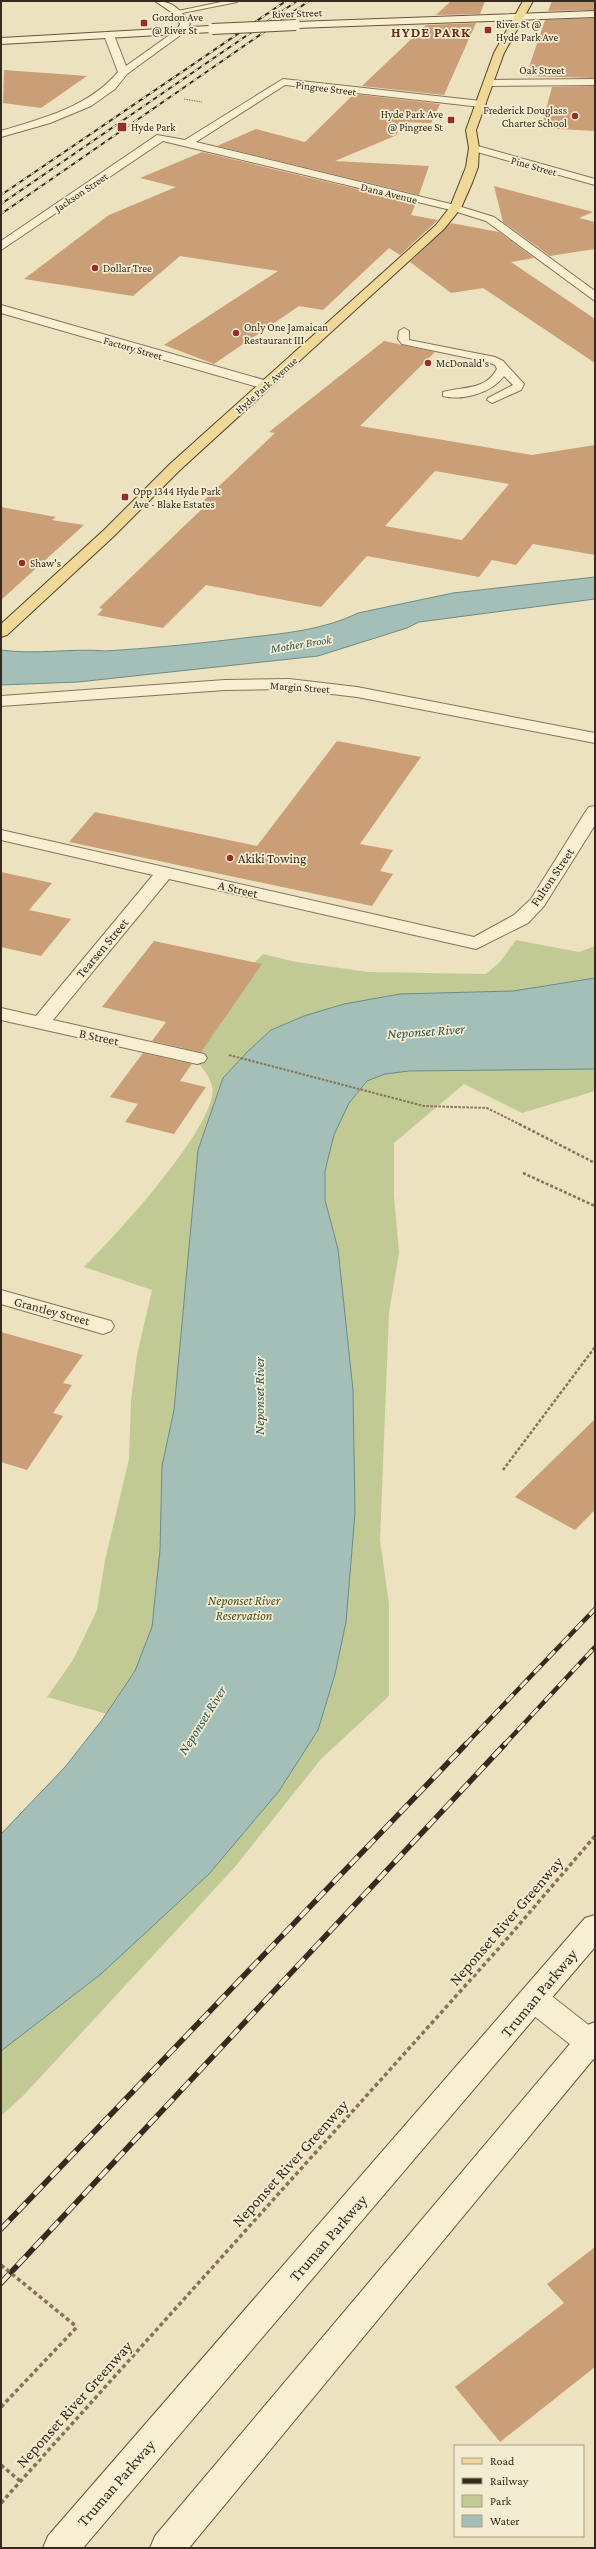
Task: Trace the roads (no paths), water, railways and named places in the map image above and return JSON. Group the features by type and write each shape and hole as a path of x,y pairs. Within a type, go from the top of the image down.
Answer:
{"main road":[{"name":"Hyde Park Avenue","path":"2,631 109,533 175,467 440,227 455,208 472,167 474,148 471,130 499,53 528,1"}],"street":[{"path":"1,134 46,121 87,104 111,87 123,72 181,30 185,24 177,12 160,1"},
{"name":"River Street","path":"1,41 181,30 595,14"},
{"path":"109,35 123,72"},
{"name":"Pingree Street","path":"187,143 283,82 433,100 481,104"},
{"name":"Oak Street","path":"488,83 595,82"},
{"name":"Dana Avenue","path":"161,137 455,208 490,219 595,297"},
{"name":"Jackson Street","path":"1,246 161,137"},
{"name":"Pine Street","path":"474,148 595,182"},
{"name":"Factory Street","path":"1,309 266,385"},
{"name":"Margin Street","path":"1,701 225,685 289,684 357,692 595,738"},
{"name":"Fulton Street","path":"476,943 521,919 538,902 595,811"},
{"name":"A Street","path":"1,835 476,943"},
{"name":"Tearsen Street","path":"40,1024 165,872"},
{"name":"B Street","path":"1,1014 40,1024 197,1058"},
{"name":"Grantley Street","path":"1,1297 103,1326"},
{"name":"Truman Parkway","path":"60,2548 595,1927"},
{"path":"167,2548 593,2041 534,1999"}],"lane":[{"path":"177,12 233,2"},
{"path":"404,332 403,339 406,342 491,359 499,364 502,369 519,384 516,388 492,400"},
{"path":"447,394 482,389 500,375 502,369"}],"water":[{"name":"Mother Brook","path":"595,577 595,599 419,622 407,628 318,656 78,682 1,685 1,650 27,652 80,650 106,651 280,634 320,627 358,613 453,593"},
{"name":"Neponset River Reservation","path":"595,978 595,1069 409,1071 385,1074 367,1081 349,1103 334,1135 325,1171 325,1200 338,1249 353,1390 355,1513 346,1622 335,1674 318,1730 279,1791 209,1874 101,1974 1,2051 1,1834 65,1767 102,1720 135,1671 152,1627 160,1550 162,1466 174,1410 198,1150 223,1078 247,1052 271,1030 304,1016 344,1004 400,994 513,991"}],"railway":[{"path":"1,195 286,1"},
{"path":"1,204 297,1"},
{"path":"1,214 309,1"},
{"path":"465,1745 595,1609"},
{"path":"504,1745 595,1647"},
{"path":"1,2229 466,1744"},
{"path":"1,2283 505,1744"}],"place":[{"name":"Gordon Ave @ River St","path":"144,23"},
{"name":"River St @ Hyde Park Ave","path":"488,30"},
{"name":"Frederick Douglass Charter School","path":"575,116"},
{"name":"Hyde Park Ave @ Pingree St","path":"451,120"},
{"name":"Hyde Park","path":"122,127"},
{"name":"Dollar Tree","path":"95,268"},
{"name":"Only One Jamaican Restaurant III","path":"236,333"},
{"name":"McDonald's","path":"428,363"},
{"name":"Opp 1344 Hyde Park Ave - Blake Estates","path":"125,497"},
{"name":"Shaw's","path":"22,563"},
{"name":"Akiki Towing","path":"230,858"}],"district":[{"name":"HYDE PARK","path":"431,32"}],"water label":[{"name":"Neponset River","path":"426,1031"},
{"name":"Neponset River","path":"259,1396"},
{"name":"Neponset River","path":"202,1720"}]}
